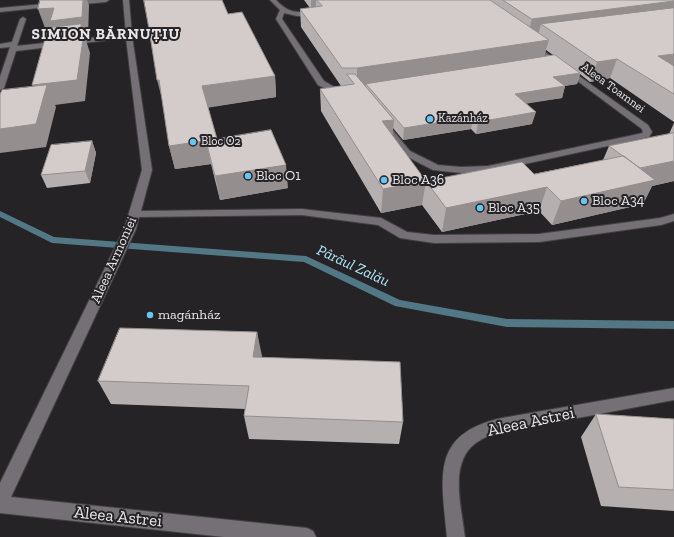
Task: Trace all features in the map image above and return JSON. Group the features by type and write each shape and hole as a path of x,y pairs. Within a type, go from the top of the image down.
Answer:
{"street":[{"path":"68,4 106,0"},
{"name":"Aleea Armoniei","path":"0,503 130,229 147,170 129,36 126,0"},
{"path":"273,0 282,11 295,14 322,13"},
{"path":"0,10 61,4"},
{"path":"282,11 279,19 321,84 337,91 357,92"},
{"path":"0,88 23,19"},
{"path":"0,46 14,47 129,36"},
{"name":"Aleea Toamnei","path":"377,117 407,153 436,168 461,170 488,169 646,135 648,132 645,127 555,61 531,41"},
{"path":"540,64 555,61"},
{"path":"135,214 302,212 381,222 404,235 434,239 539,238 661,221 674,217"},
{"name":"Aleea Astrei","path":"456,537 451,485 453,459 468,439 490,428 674,394"},
{"name":"Aleea Astrei","path":"0,503 307,537"}],"building":[{"path":"40,0 83,0 82,17 50,21 54,8 38,9"},
{"path":"144,0 222,0 228,14 242,12 275,76 202,86 217,139 169,146 159,80 157,80"},
{"path":"317,0 490,0 549,40 357,68 342,68 300,9 322,6"},
{"path":"503,0 674,0 674,1 532,19"},
{"path":"674,8 674,54 658,56 674,66 674,94 617,59 597,62 541,24"},
{"path":"81,24 81,33 84,33 77,80 32,85 48,28"},
{"path":"555,55 580,73 553,77 565,86 515,94 536,112 478,122 473,117 404,128 366,84"},
{"path":"347,74 355,74 394,120 382,121 426,181 383,189 320,89 354,84"},
{"path":"47,85 36,124 0,129 0,94 2,90"},
{"path":"271,130 286,165 215,176 206,141"},
{"path":"674,133 674,161 640,168 609,146"},
{"path":"92,141 85,171 41,175 51,145"},
{"path":"624,156 655,180 561,201 547,187 446,208 426,181 522,162 534,174"},
{"path":"120,328 257,332 253,357 400,362 403,422 244,416 249,386 98,381"},
{"path":"596,414 674,419 674,490 619,487"}],"waterway":[{"name":"Pârâul Zalău","path":"0,214 52,240 306,259 398,303 507,323 674,325"}],"place":[{"name":"Kazánház","path":"430,119"},
{"name":"Bloc O2","path":"193,142"},
{"name":"Bloc O1","path":"248,176"},
{"name":"Bloc A36","path":"384,180"},
{"name":"Bloc A34","path":"584,201"},
{"name":"Bloc A35","path":"480,208"},
{"name":"magánház","path":"150,315"}],"district":[{"name":"SIMION BĂRNUȚIU","path":"106,35"}]}
